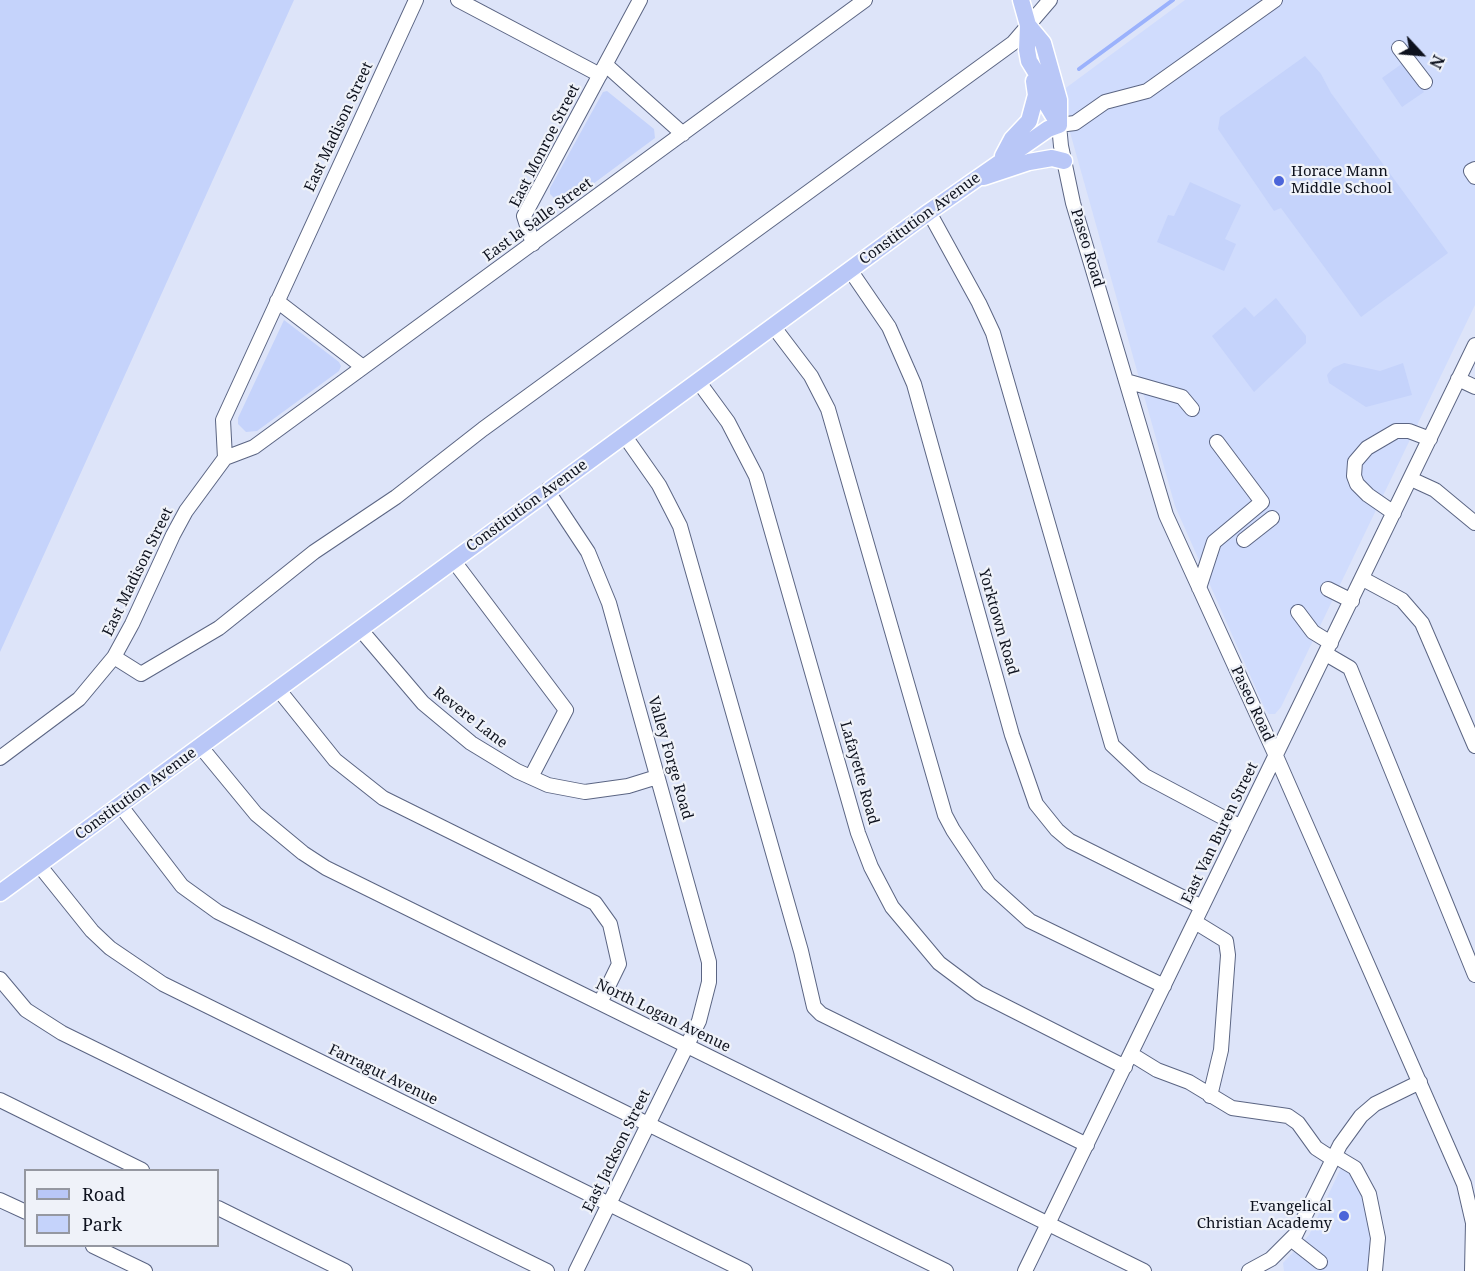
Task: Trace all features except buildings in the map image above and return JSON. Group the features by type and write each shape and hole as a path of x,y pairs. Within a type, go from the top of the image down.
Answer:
{"main road":[{"name":"Paseo Road","path":"1021,0 1028,25 1029,61 1042,82 1047,105 1059,125"},
{"name":"Paseo Road","path":"1028,25 1043,43 1059,100 1059,125"},
{"path":"999,162 1012,140 1029,121 1034,108 1035,85 1029,61"},
{"name":"Constitution Avenue","path":"0,893 929,212 1048,129 1059,125"},
{"path":"974,180 1029,162 1052,158 1064,161"}],"street":[{"name":"East Madison Street","path":"0,758 79,699 114,657 132,624 172,535 186,511 225,458 223,420 416,0"},
{"path":"458,0 603,70 682,135"},
{"name":"East Monroe Street","path":"533,244 524,216 640,0"},
{"name":"East la Salle Street","path":"225,458 254,447 865,0"},
{"path":"114,657 141,674 219,628 314,552 396,496 501,415 1013,43 1050,0"},
{"path":"1059,125 1075,123 1106,102 1148,91 1275,0"},
{"path":"1399,48 1425,82"},
{"name":"Paseo Road","path":"1059,125 1073,203 1164,507 1464,1184 1473,1223 1472,1271"},
{"path":"1475,169 1471,171 1475,177"},
{"path":"929,212 993,333 1112,746 1145,776 1241,827"},
{"name":"Yorktown Road","path":"850,270 889,327 914,384 1015,744 1036,804 1057,830 1070,841 1202,907"},
{"path":"278,301 363,367"},
{"path":"773,326 811,376 828,409 945,815 953,830 989,884 1029,921 1164,986"},
{"name":"East Van Buren Street","path":"1025,1271 1475,345"},
{"path":"1458,379 1475,387"},
{"name":"Lafayette Road","path":"698,381 728,422 756,476 858,833 871,867 892,907 939,963 979,993 1210,1096 1232,1108 1288,1116 1298,1123 1316,1148 1355,1168 1369,1194 1378,1238 1375,1271"},
{"path":"1126,381 1182,397 1192,409"},
{"path":"1394,513 1368,495 1357,484 1354,476 1355,462 1367,447 1396,431 1409,431 1430,439"},
{"path":"624,435 659,485 680,526 801,951 814,1007 821,1014 1087,1144"},
{"path":"1199,588 1214,542 1262,502 1216,442"},
{"path":"1411,479 1435,490 1475,523"},
{"name":"Valley Forge Road","path":"547,490 574,528 600,578 705,941 709,962 705,1003 687,1046"},
{"path":"1244,540 1272,518"},
{"path":"453,560 566,710 531,777"},
{"path":"1363,579 1402,600 1415,612 1431,640 1475,747"},
{"path":"1328,589 1352,601"},
{"path":"1298,612 1328,649 1350,668 1475,975"},
{"name":"Revere Lane","path":"360,629 404,683 439,717 495,759 531,777 548,785 585,792 628,786 657,777"},
{"path":"278,689 335,760 383,798 595,903 610,924 619,964 600,1003"},
{"name":"North Logan Avenue","path":"200,747 256,814 318,863 351,882 1144,1271"},
{"path":"120,805 166,868 201,902 242,925 946,1271"},
{"name":"Farragut Avenue","path":"39,865 76,914 104,942 163,984 745,1271"},
{"path":"1195,922 1226,941 1228,955 1221,1050 1210,1096"},
{"path":"0,979 26,1010 62,1033 548,1271"},
{"name":"East Jackson Street","path":"576,1271 687,1046"},
{"path":"1249,1271 1272,1259 1292,1240 1334,1157 1350,1131 1368,1110 1420,1082"},
{"path":"0,1100 140,1169"},
{"path":"0,1200 24,1211"},
{"path":"219,1208 345,1271"},
{"path":"1292,1240 1321,1263"},
{"path":"97,1247 145,1271"}],"shaded area":[{"name":"Horace Mann Middle School","path":"1185,0 1475,0 1475,305 1281,707 1275,714 1269,714 1265,709 1175,506 1059,93"},
{"name":"Evangelical Christian Academy","path":"1342,1166 1351,1173 1360,1187 1373,1227 1369,1271 1284,1271 1283,1263 1309,1235"}],"green space":[{"path":"0,0 294,0 0,652"},
{"path":"1305,56 1321,74 1331,93 1448,253 1361,317 1281,208 1274,211 1218,129 1220,117"},
{"path":"1403,63 1424,92 1402,107 1382,78"},
{"path":"607,91 654,129 655,138 570,201 558,202 550,194 550,188 603,92"},
{"path":"1190,182 1241,205 1225,239 1236,244 1224,271 1157,242 1168,215 1174,216"},
{"path":"1276,298 1306,336 1306,343 1254,392 1212,336 1245,307 1254,317"},
{"path":"284,320 339,362 341,366 339,371 257,431 246,432 238,424 238,418"},
{"path":"1344,363 1380,371 1403,363 1412,395 1366,407 1329,383 1327,375 1333,368"}],"waterway":[{"path":"1079,69 1173,0"}],"place":[{"name":"Horace Mann Middle School","path":"1279,181"},
{"name":"Evangelical Christian Academy","path":"1344,1216"}]}
